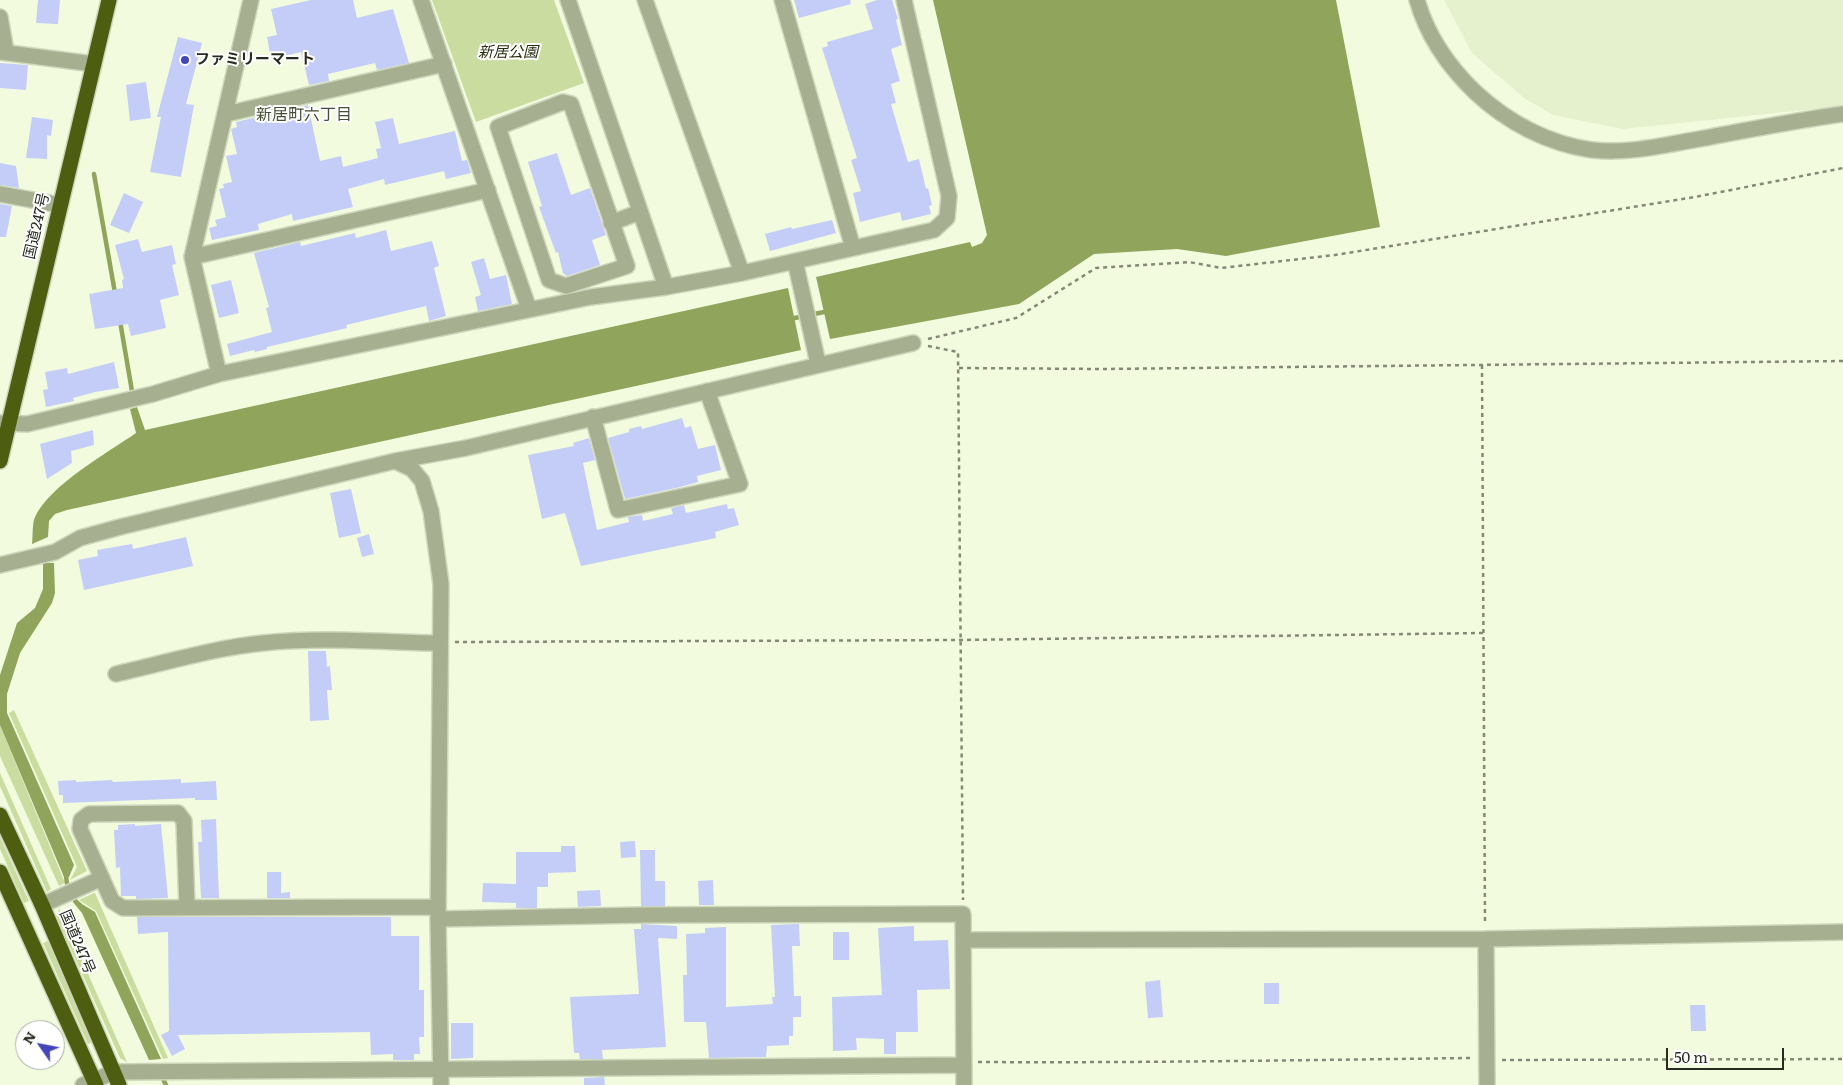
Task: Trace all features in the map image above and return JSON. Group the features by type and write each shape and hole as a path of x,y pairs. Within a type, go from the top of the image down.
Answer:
{"highway":[{"name":"国道247号","path":"0,461 4,423 60,205 109,0"},
{"name":"国道247号","path":"0,815 42,905 117,1079"},
{"path":"0,872 91,1083"}],"street":[{"path":"219,374 192,257 251,0"},
{"path":"422,0 529,309"},
{"path":"568,0 666,287"},
{"path":"645,0 742,273"},
{"path":"782,0 853,248"},
{"path":"4,423 27,424 153,394 219,374 591,296 666,287 742,273 934,230 947,218 950,196 904,0"},
{"path":"1417,0 1434,40 1457,74 1486,102 1520,125 1554,141 1593,150 1635,150 1843,114"},
{"path":"0,17 3,52 19,56 94,64"},
{"path":"226,114 444,64"},
{"path":"563,102 571,104 611,223 627,266 566,286 549,280 498,127 563,102"},
{"path":"192,257 488,190"},
{"path":"0,194 60,205"},
{"path":"611,223 640,212"},
{"path":"795,261 818,363"},
{"path":"0,565 55,552 80,538 120,527 395,461 466,448 818,363 913,343"},
{"path":"593,417 618,510 740,484 707,391"},
{"path":"395,461 412,469 422,481 431,511 441,584 438,913 441,1085"},
{"path":"116,674 262,643 308,640 439,643"},
{"path":"187,907 184,820 178,813 89,814 81,820 80,829 112,901 123,908 187,907 438,913 644,915 963,914 965,940 964,1085"},
{"path":"42,905 102,878"},
{"path":"965,940 1486,938 1843,932"},
{"path":"1486,938 1487,1085"},
{"path":"91,1083 145,1073 180,1072 271,1078 347,1078 441,1069 964,1064"}],"path":[{"path":"913,343 1016,318 1096,268 1189,262 1221,268 1335,256 1696,197 1843,168"},
{"path":"913,343 958,352 963,914"},
{"path":"959,368 1843,361"},
{"path":"1482,365 1486,938"},
{"path":"439,643 961,640 1484,633"},
{"path":"964,1064 1132,1063 1181,1060 1486,1058 1497,1060 1843,1059"}],"shaded area":[{"path":"933,0 1336,0 1380,227 1226,256 1177,249 1094,254 1019,304 830,339 816,277 970,242 972,247 982,243 987,235"},
{"path":"1444,0 1843,0 1843,106 1623,129 1553,115 1524,98 1472,53"},
{"path":"788,288 801,350 67,510 55,514 49,521 48,537 32,544 35,517 42,505 53,493 80,470 136,433 130,409 137,407 145,430"},
{"path":"43,563 54,563 55,593 52,603 20,653 7,694 7,713 74,865 69,877 64,877 0,725 0,675 17,623 35,608 43,589"},
{"path":"77,901 95,912 161,1059 149,1060 82,913 73,902"}],"green space":[{"name":"新居公園","path":"432,0 554,0 584,83 476,122"},
{"path":"14,710 87,871 70,880 77,867 9,713"},
{"path":"0,725 65,883 59,886 0,756"},
{"path":"0,773 51,889 47,892 0,786"},
{"path":"0,837 29,901 24,903 0,849"},
{"path":"94,893 168,1058 163,1059 96,911 79,900"},
{"path":"59,908 127,1062 120,1058 57,918"},
{"path":"48,941 93,1042 88,1044 43,943"}],"building":[{"path":"38,0 60,0 58,24 36,23"},
{"path":"311,0 353,0 357,18 393,9 409,63 377,70 375,63 328,74 329,81 309,85 301,52 271,59 267,37 277,35 271,9"},
{"path":"794,0 850,0 851,4 799,18"},
{"path":"877,0 892,0 898,19 896,20 902,45 891,49 900,81 891,84 896,103 891,104 908,162 919,159 932,205 929,206 931,214 902,221 900,212 860,222 853,193 861,191 851,160 857,158 822,48 828,46 827,42 873,29 865,4"},
{"path":"178,37 202,43 186,104 194,105 181,177 150,172 161,117 157,117"},
{"path":"0,63 28,65 26,90 0,88"},
{"path":"146,82 151,118 130,121 126,85"},
{"path":"308,105 320,161 341,156 343,167 378,158 376,149 381,148 375,122 393,118 399,144 455,131 462,161 467,160 471,173 446,179 444,171 385,185 384,179 348,189 353,207 293,221 292,214 258,224 259,230 212,240 209,228 217,226 215,220 226,217 219,189 224,188 223,184 232,182 226,156 237,154 231,129 237,127 236,122"},
{"path":"32,117 53,120 51,136 47,135 47,159 26,158"},
{"path":"557,153 571,195 590,188 606,235 592,240 600,265 567,276 563,273 558,252 556,253 539,207 542,206 528,162"},
{"path":"0,163 16,166 19,188 0,185"},
{"path":"124,193 143,202 129,233 110,225"},
{"path":"0,204 12,206 6,237 0,237"},
{"path":"832,220 836,233 770,251 765,234 791,227 792,229"},
{"path":"386,230 391,251 432,241 439,266 434,268 446,316 429,321 426,306 346,325 347,328 267,347 267,349 230,356 227,344 272,332 266,308 269,307 254,253 300,242 301,246 355,233 356,238"},
{"path":"138,239 142,252 172,245 176,264 172,265 179,295 160,300 166,328 131,336 128,324 95,329 89,294 123,288 122,280 124,279 115,245"},
{"path":"484,258 490,279 506,275 512,304 478,311 475,297 481,295 471,262"},
{"path":"231,280 239,313 219,318 211,285"},
{"path":"114,362 119,388 95,392 73,398 74,401 46,407 43,390 48,389 45,372 67,368 68,374"},
{"path":"682,418 685,428 691,426 698,449 715,445 721,470 697,476 698,482 625,499 608,438 629,432 629,429 641,426 642,429"},
{"path":"93,430 94,445 71,451 72,463 47,479 40,444"},
{"path":"589,438 595,460 583,463 597,530 629,522 628,517 642,515 643,521 673,514 671,508 684,505 686,513 727,504 728,509 734,508 739,525 715,532 716,538 581,566 565,513 542,519 528,455 574,446 573,443"},
{"path":"351,489 361,533 339,538 330,493"},
{"path":"369,534 374,554 362,557 357,538"},
{"path":"186,537 193,566 84,590 78,560 98,556 97,550 132,544 133,549"},
{"path":"308,651 326,651 327,667 330,666 332,690 327,690 329,720 310,721"},
{"path":"181,779 181,783 216,781 217,800 195,800 195,798 63,803 63,795 59,795 58,781 112,780 113,782"},
{"path":"216,819 219,898 201,898 198,842 202,842 201,820"},
{"path":"135,824 135,826 161,824 168,898 136,899 136,896 121,896 120,867 116,868 114,830 118,830 118,825"},
{"path":"635,841 636,857 621,858 620,842"},
{"path":"561,846 575,846 576,872 548,873 548,887 537,887 537,908 516,908 516,903 482,902 483,883 516,884 516,852 561,852"},
{"path":"640,850 655,850 655,881 665,881 665,906 641,906"},
{"path":"267,872 281,872 281,893 290,892 290,898 267,898"},
{"path":"713,880 714,905 699,905 698,881"},
{"path":"600,890 601,906 578,907 577,891"},
{"path":"137,917 391,917 391,936 419,936 419,990 424,990 424,1037 419,1037 420,1054 414,1054 414,1060 393,1060 393,1054 371,1055 370,1032 178,1035 185,1049 172,1056 161,1035 169,1031 168,932 138,934"},
{"path":"641,924 677,926 677,939 658,938 666,1047 602,1050 603,1059 580,1059 579,1053 574,1053 570,997 639,994 634,929 641,929"},
{"path":"799,924 800,946 792,946 794,996 801,996 801,1017 793,1017 793,1036 789,1036 789,1045 767,1046 766,1057 709,1058 706,1022 684,1022 683,975 687,975 686,934 705,933 705,928 726,927 726,1007 773,1004 772,997 775,997 771,925"},
{"path":"914,926 914,941 948,940 950,989 917,990 918,1032 896,1032 896,1054 884,1054 884,1039 856,1038 857,1050 833,1051 832,997 882,995 878,928"},
{"path":"833,932 849,932 849,960 833,960"},
{"path":"1160,980 1163,1017 1148,1018 1145,982"},
{"path":"1264,983 1279,983 1279,1004 1264,1004"},
{"path":"1690,1005 1705,1005 1706,1031 1691,1031"},
{"path":"451,1023 473,1023 473,1058 451,1059"},
{"path":"604,1077 605,1085 584,1085 584,1078"}],"waterway":[{"path":"94,174 115,293"},
{"path":"790,319 829,311"},
{"path":"120,321 133,397"},
{"path":"66,872 69,890 73,898 80,905"},
{"path":"161,1075 166,1085"}],"place":[{"name":"ファミリーマート","path":"185,60"}],"district":[{"name":"新居町六丁目","path":"304,115"}]}
